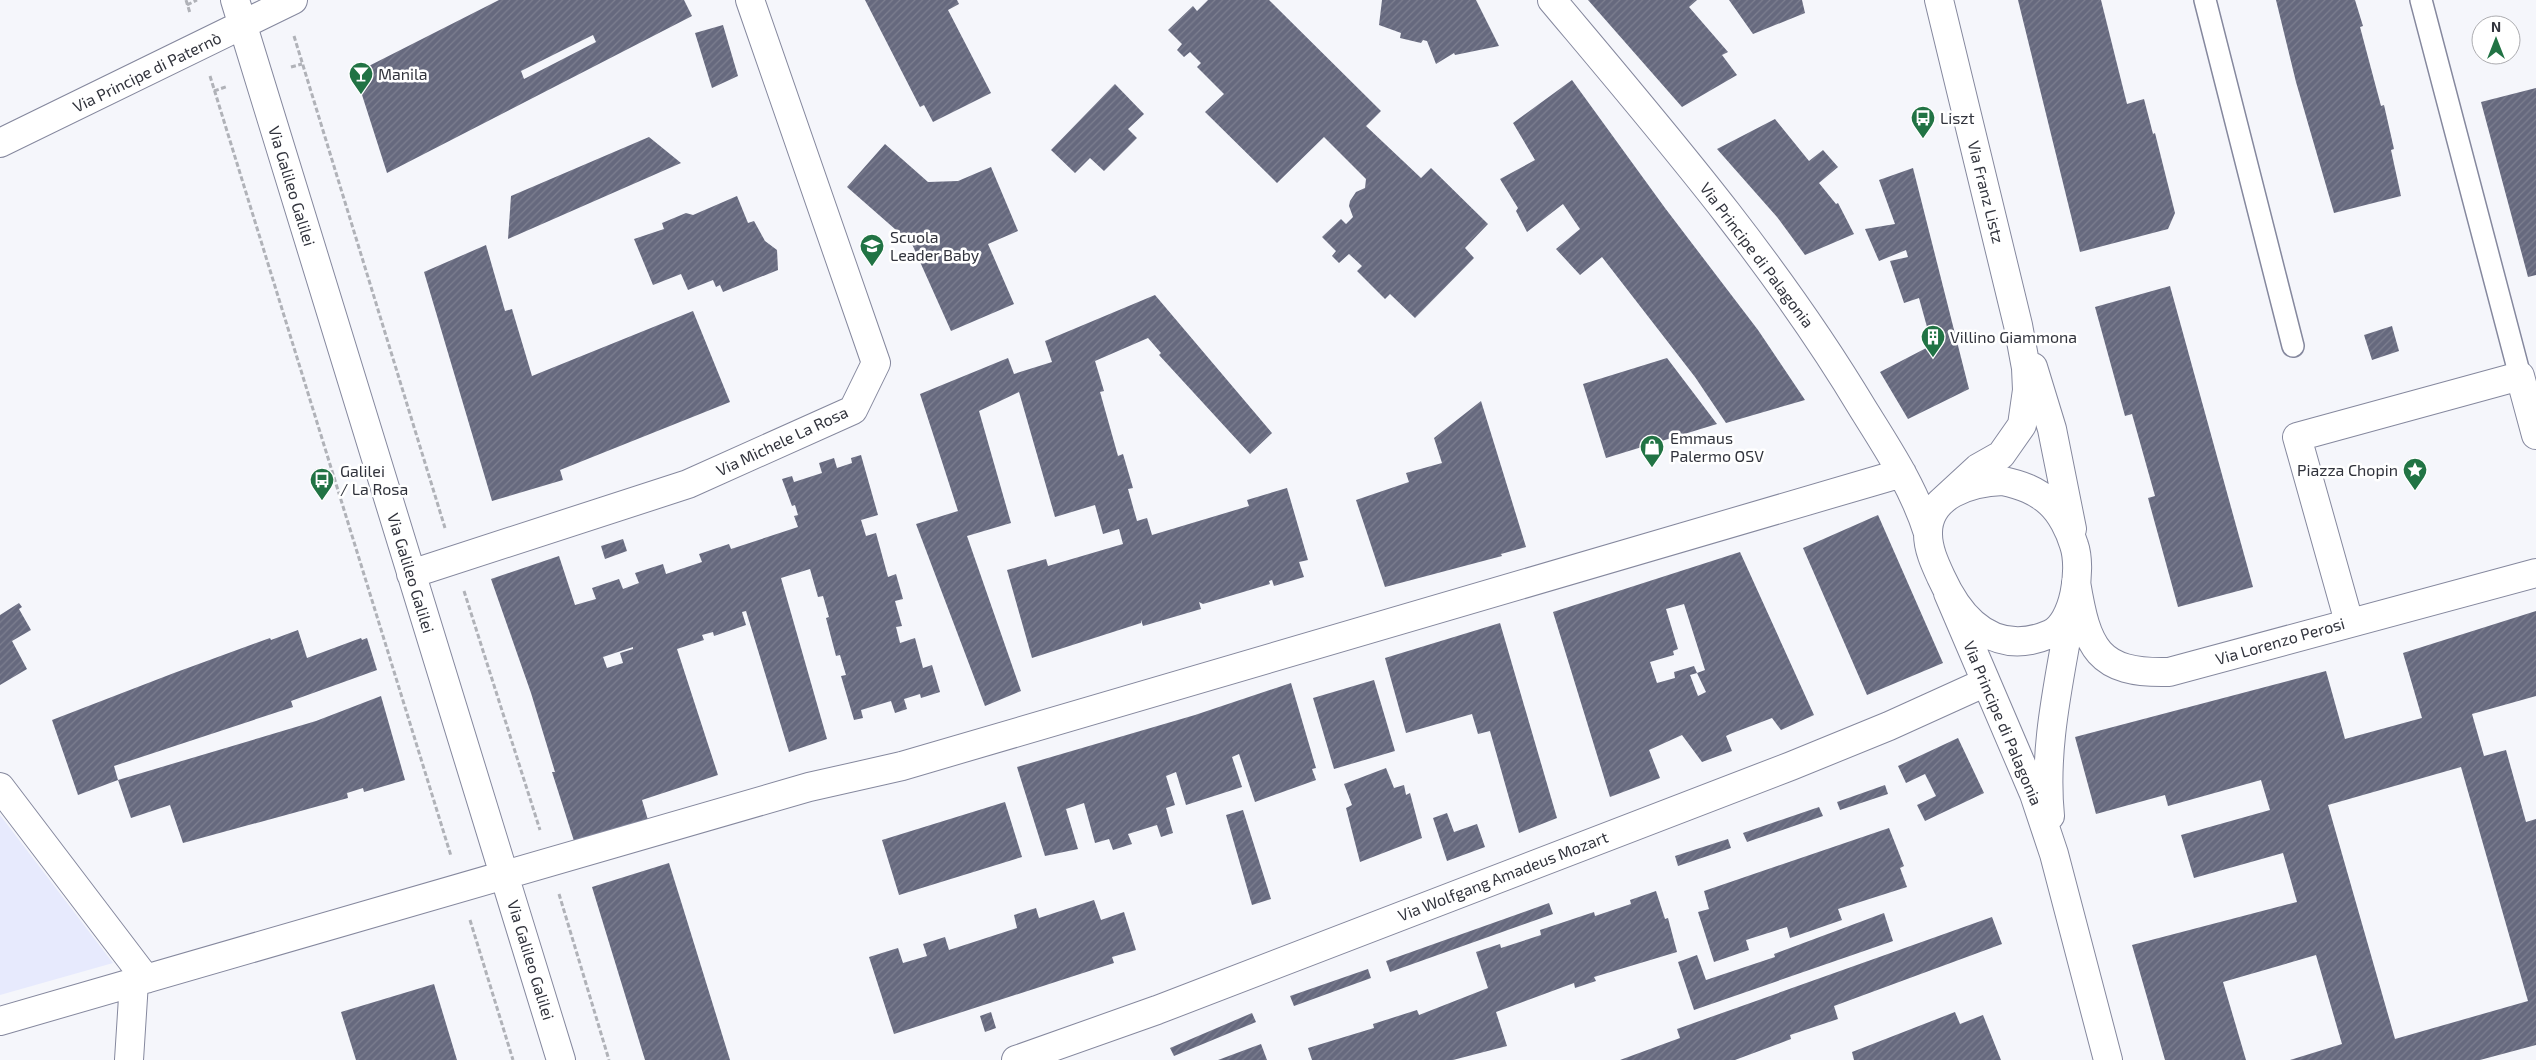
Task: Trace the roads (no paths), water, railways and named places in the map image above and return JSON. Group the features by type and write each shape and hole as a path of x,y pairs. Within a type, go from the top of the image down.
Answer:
{"street":[{"name":"Via Principe di Paternò","path":"0,143 238,13 293,0"},
{"name":"Via Michele La Rosa","path":"411,574 688,484 853,410 876,363 750,0"},
{"name":"Via Principe di Palagonia","path":"1552,0 1697,176 1791,297 1825,346 1902,473 1917,502 1928,533"},
{"name":"Via Franz Listz","path":"1940,0 2018,325 2026,368 2027,390 2022,425 2001,455 1978,468 1940,503"},
{"name":"Via Galileo Galilei","path":"238,13 562,1060"},
{"name":"Via Franz Listz","path":"2018,325 2052,429 2064,482 2075,546"},
{"path":"2349,622 2297,437 2520,376 2536,435"},
{"path":"0,1021 810,787 902,766 1902,473"},
{"path":"2002,481 2036,492 2051,504 2064,523 2075,546 2074,594 2064,622 2053,633 2038,639 2021,642 2005,640 1990,636 1976,627 1960,611 1948,593 1933,558 1928,533 1932,516 1940,503 1956,492 1984,482 2002,481"},
{"name":"Via Lorenzo Perosi","path":"2074,594 2090,639 2104,658 2120,668 2142,673 2169,672 2536,573"},
{"name":"Via Principe di Palagonia","path":"1948,593 2034,794 2054,854 2108,1060"},
{"name":"Via Principe di Palagonia","path":"2054,854 2048,769 2050,734 2074,594"},
{"name":"Via Wolfgang Amadeus Mozart","path":"1016,1060 1166,1006 1791,766 1889,726 1986,682"},
{"path":"0,787 140,981 129,1060"}],"lane":[{"path":"2205,0 2293,346"},
{"path":"2421,0 2520,376"}],"place":[{"name":"Manila","path":"361,95"},
{"name":"Liszt","path":"1923,139"},
{"name":"Scuola Leader Baby","path":"872,267"},
{"name":"Villino Giammona","path":"1933,358"},
{"name":"Emmaus Palermo OSV","path":"1652,468"},
{"name":"Piazza Chopin","path":"2415,491"},
{"name":"Galilei / La Rosa","path":"322,501"}]}
